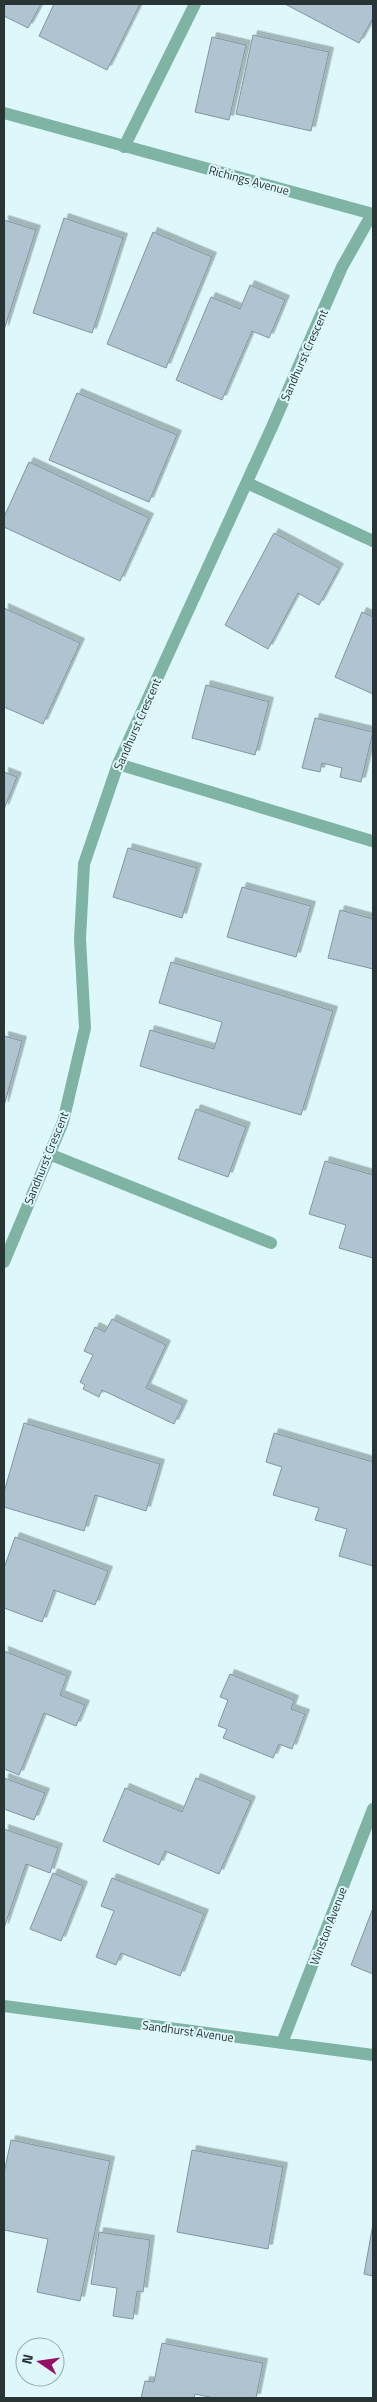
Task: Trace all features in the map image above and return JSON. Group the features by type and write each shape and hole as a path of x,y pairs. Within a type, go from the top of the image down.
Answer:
{"street":[{"path":"124,147 195,4"},
{"name":"Richings Avenue","path":"4,113 373,214"},
{"name":"Sandhurst Crescent","path":"4,1262 63,1122 85,1028 80,939 84,864 118,764 342,267 373,214"},
{"path":"246,483 373,540"},
{"path":"118,764 372,841"},
{"path":"49,1154 272,1243"},
{"name":"Winston Avenue","path":"282,2043 373,1809"},
{"name":"Sandhurst Avenue","path":"4,2006 373,2055"}],"building":[{"path":"4,4 41,4 28,28 4,16"},
{"path":"54,4 140,4 107,70 39,36"},
{"path":"285,4 373,4 373,18 359,43"},
{"path":"253,35 329,52 311,131 236,114"},
{"path":"212,37 246,45 229,120 195,112"},
{"path":"64,218 123,238 92,333 33,313"},
{"path":"4,220 36,230 4,330"},
{"path":"153,232 212,257 166,368 107,344"},
{"path":"250,285 285,300 269,338 252,331 222,400 176,380 211,297 240,309"},
{"path":"77,393 177,435 149,502 49,460"},
{"path":"29,462 149,518 120,581 4,527 4,517"},
{"path":"274,533 339,568 319,605 298,593 268,649 225,625"},
{"path":"4,608 80,643 43,724 4,707"},
{"path":"362,612 373,617 373,694 335,677"},
{"path":"206,685 269,702 255,755 192,738"},
{"path":"315,718 373,732 361,782 340,777 342,768 322,763 320,772 302,768"},
{"path":"4,772 17,777 4,809"},
{"path":"128,848 197,868 182,918 113,897"},
{"path":"242,887 311,906 296,957 227,937"},
{"path":"340,910 373,919 373,969 328,958"},
{"path":"171,962 333,1011 301,1115 140,1066 150,1030 214,1049 222,1022 159,1003"},
{"path":"4,1036 22,1041 4,1106"},
{"path":"196,1109 246,1127 228,1177 178,1159"},
{"path":"325,1161 373,1175 373,1258 339,1248 346,1225 309,1214"},
{"path":"112,1319 166,1345 146,1388 183,1405 174,1424 102,1390 99,1397 83,1389 85,1385 80,1382 93,1355 84,1351 95,1327 105,1332"},
{"path":"24,1423 160,1464 146,1511 95,1495 84,1531 4,1507 4,1492"},
{"path":"274,1433 373,1462 373,1566 339,1556 347,1529 315,1520 319,1508 273,1495 282,1467 266,1462"},
{"path":"15,1537 108,1571 95,1605 54,1590 42,1622 4,1608 4,1568"},
{"path":"4,1651 67,1676 60,1695 85,1705 76,1726 44,1713 19,1775 4,1769"},
{"path":"230,1674 294,1700 291,1709 305,1714 292,1749 279,1744 273,1758 223,1738 227,1729 218,1726 228,1700 220,1697"},
{"path":"4,1778 45,1793 34,1820 4,1809"},
{"path":"196,1778 251,1801 219,1874 165,1851 159,1865 103,1841 125,1788 182,1812"},
{"path":"4,1829 58,1848 50,1873 26,1864 4,1928"},
{"path":"53,1873 83,1886 61,1941 30,1929"},
{"path":"112,1878 204,1914 180,1976 121,1953 116,1965 96,1957 114,1911 101,1906"},
{"path":"373,1908 373,1974 351,1965"},
{"path":"11,2140 110,2161 80,2301 37,2292 48,2239 4,2230 4,2173"},
{"path":"192,2150 283,2167 268,2249 177,2232"},
{"path":"373,2224 373,2276 364,2274"},
{"path":"99,2232 150,2240 143,2292 137,2291 133,2319 113,2316 117,2288 91,2284"},
{"path":"162,2343 263,2363 256,2398 214,2398 195,2394 194,2398 141,2398 145,2381 154,2382"}]}
